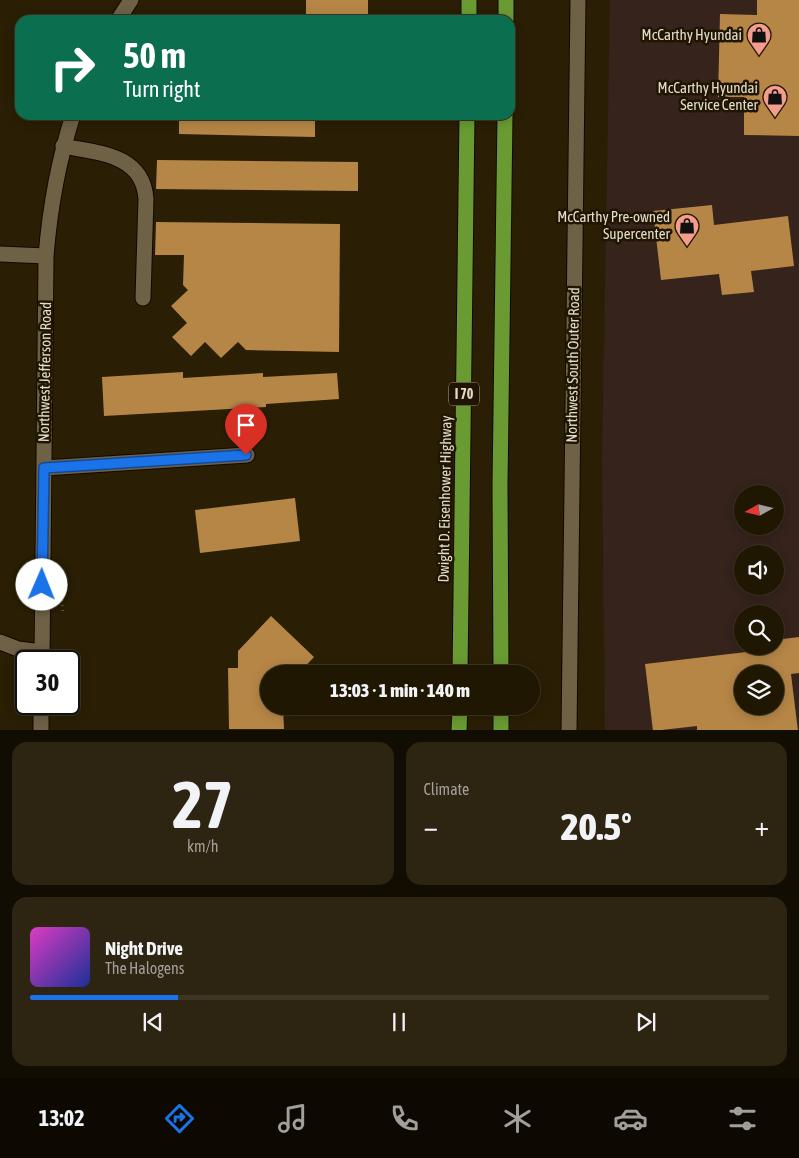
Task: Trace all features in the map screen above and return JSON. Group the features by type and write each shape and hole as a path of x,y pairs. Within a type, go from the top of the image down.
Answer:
{"highway":[{"path":"468,15 469,0"},
{"path":"506,0 506,15"},
{"name":"Dwight D. Eisenhower Highway","path":"460,665 467,120"},
{"name":"I 70","path":"501,665 500,485 505,120"},
{"path":"459,730 460,715"},
{"path":"501,715 501,730"}],"street":[{"path":"121,15 131,0"},
{"name":"Northwest South Outer Road","path":"569,730 578,0"},
{"name":"Northwest Jefferson Road","path":"42,650 46,256 50,208 71,120"},
{"path":"63,146 108,155 128,164 139,173 145,186 146,199 143,298"},
{"path":"0,254 46,256"},
{"path":"44,468 246,455"},
{"path":"0,642 21,650"},
{"path":"41,715 41,730"}],"path":[{"path":"62,600 63,614"}],"shaded area":[{"path":"610,0 799,0 799,730 605,730 602,461"}],"building":[{"path":"306,0 368,0 368,15 306,15"},
{"name":"McCarthy Hyundai","path":"757,0 799,0 799,136 744,135 744,97 718,97 720,14 757,15"},
{"path":"179,120 315,120 315,137 179,134"},
{"path":"157,160 358,162 358,191 156,189"},
{"path":"712,205 714,225 788,216 794,266 751,271 754,292 722,295 719,274 661,280 653,211"},
{"path":"156,222 340,224 339,352 246,350 238,342 221,358 205,342 191,356 172,337 187,323 171,306 188,290 183,285 184,255 155,255"},
{"path":"183,372 183,378 263,373 263,377 337,373 339,399 266,404 266,407 104,416 102,377"},
{"path":"295,498 300,541 200,553 195,510"},
{"path":"271,616 314,657 306,665 260,665 260,715 283,715 284,729 229,729 228,668 238,668 238,651"},
{"path":"799,637 799,673 791,674 798,730 697,730 697,726 653,730 645,664 734,653 734,655 784,655 784,639"}],"place":[{"name":"McCarthy Hyundai","path":"759,56"},
{"name":"McCarthy Hyundai Service Center","path":"775,118"},
{"name":"McCarthy Pre-owned Supercenter","path":"687,247"}],"route":[{"path":"42,585 44,468 246,455"}]}
